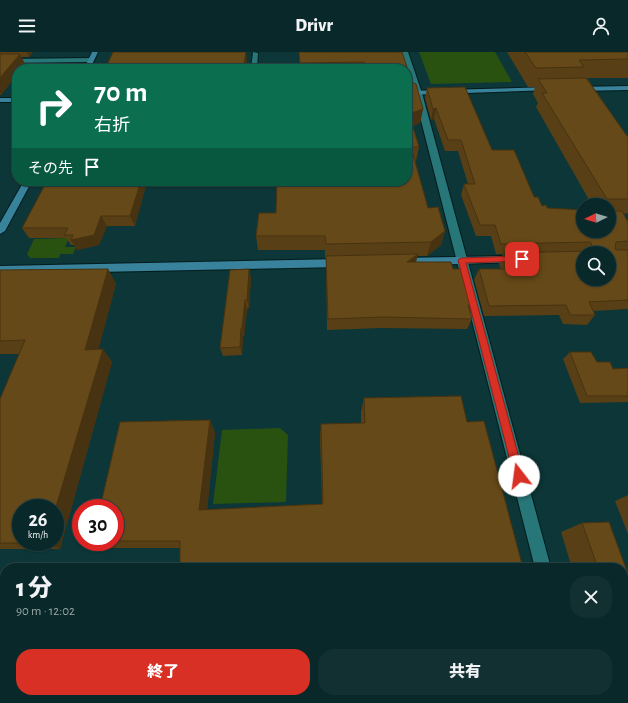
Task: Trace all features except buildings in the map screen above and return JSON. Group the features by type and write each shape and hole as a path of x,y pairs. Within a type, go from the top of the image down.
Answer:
{"street":[{"path":"89,64 95,52"},
{"path":"254,64 255,52"},
{"path":"405,52 407,64"},
{"path":"0,61 91,60"},
{"path":"566,89 628,88"},
{"path":"542,563 461,260 412,93 558,89"},
{"path":"0,100 12,100"},
{"path":"0,231 25,186"},
{"path":"390,262 530,258"},
{"path":"0,270 350,263"}],"green space":[{"path":"419,52 495,52 512,82 431,84"},
{"path":"69,238 65,247 76,247 73,254 60,254 59,258 30,258 27,254 34,239"},
{"path":"280,428 288,435 286,502 213,504 222,430"}],"route":[{"path":"519,476 461,260 522,259"}]}
